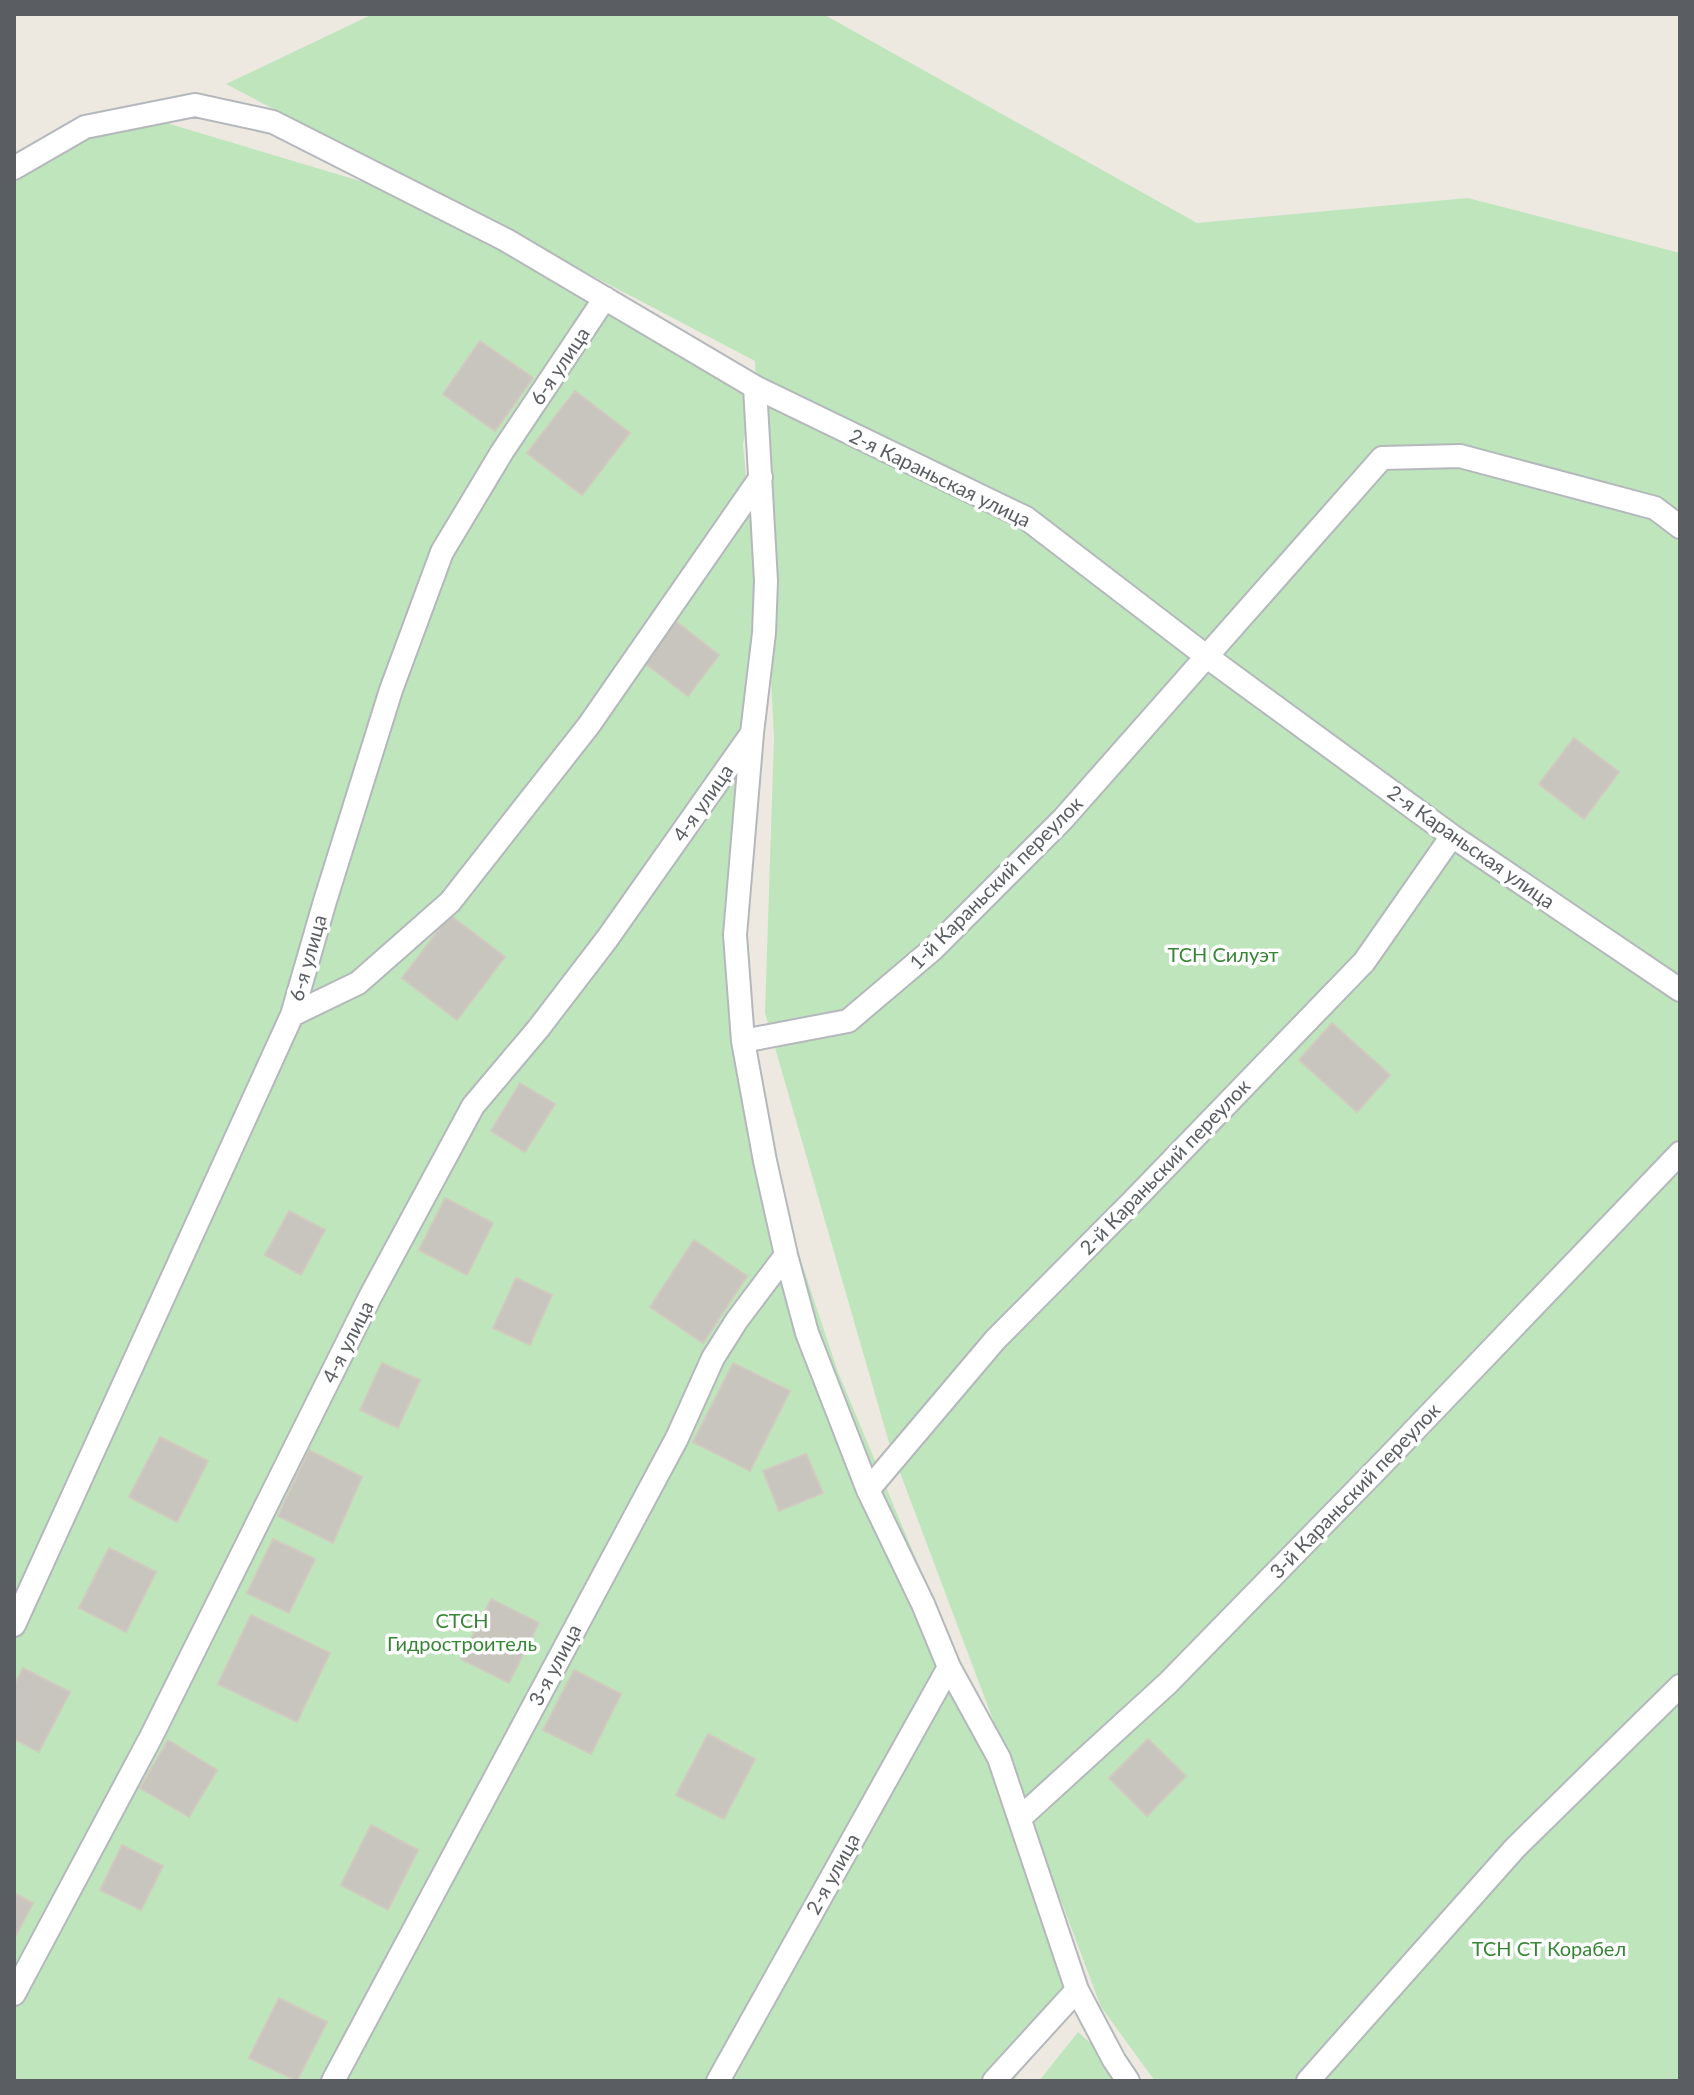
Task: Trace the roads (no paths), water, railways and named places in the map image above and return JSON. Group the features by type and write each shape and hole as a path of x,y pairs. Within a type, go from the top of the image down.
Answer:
{"lane":[{"name":"2-я Караньская улица","path":"14,168 85,127 195,105 273,122 506,240 755,387 1026,518 1206,656 1452,836 1680,990"},
{"name":"6-я улица","path":"14,1625 292,1015 391,690 442,552 502,452 605,298"},
{"path":"755,387 766,581 764,633 735,935 743,1041 765,1161 807,1333 868,1490 923,1604 949,1667 999,1758 1077,1990 1128,2081"},
{"name":"1-й Караньский переулок","path":"743,1041 848,1021 921,960 1063,819 1382,458 1460,456 1655,508 1680,527"},
{"path":"292,1015 358,983 450,902 589,725 761,477"},
{"name":"4-я улица","path":"14,1994 151,1737 370,1297 473,1106 538,1029 607,939 752,733"},
{"name":"2-й Караньский переулок","path":"868,1490 995,1340 1364,962 1452,836"},
{"name":"3-й Караньский переулок","path":"1020,1818 1168,1683 1680,1153"},
{"name":"3-я улица","path":"333,2081 677,1438 713,1358 786,1255"},
{"name":"2-я улица","path":"718,2081 949,1667"},
{"path":"1308,2081 1515,1848 1680,1686"},
{"path":"994,2081 1077,1990"}],"park label":[{"name":"ТСН Силуэт","path":"1223,955"},
{"name":"СТСН Гидростроитель","path":"462,1632"},
{"name":"ТСН СТ Корабел","path":"1549,1949"}]}
